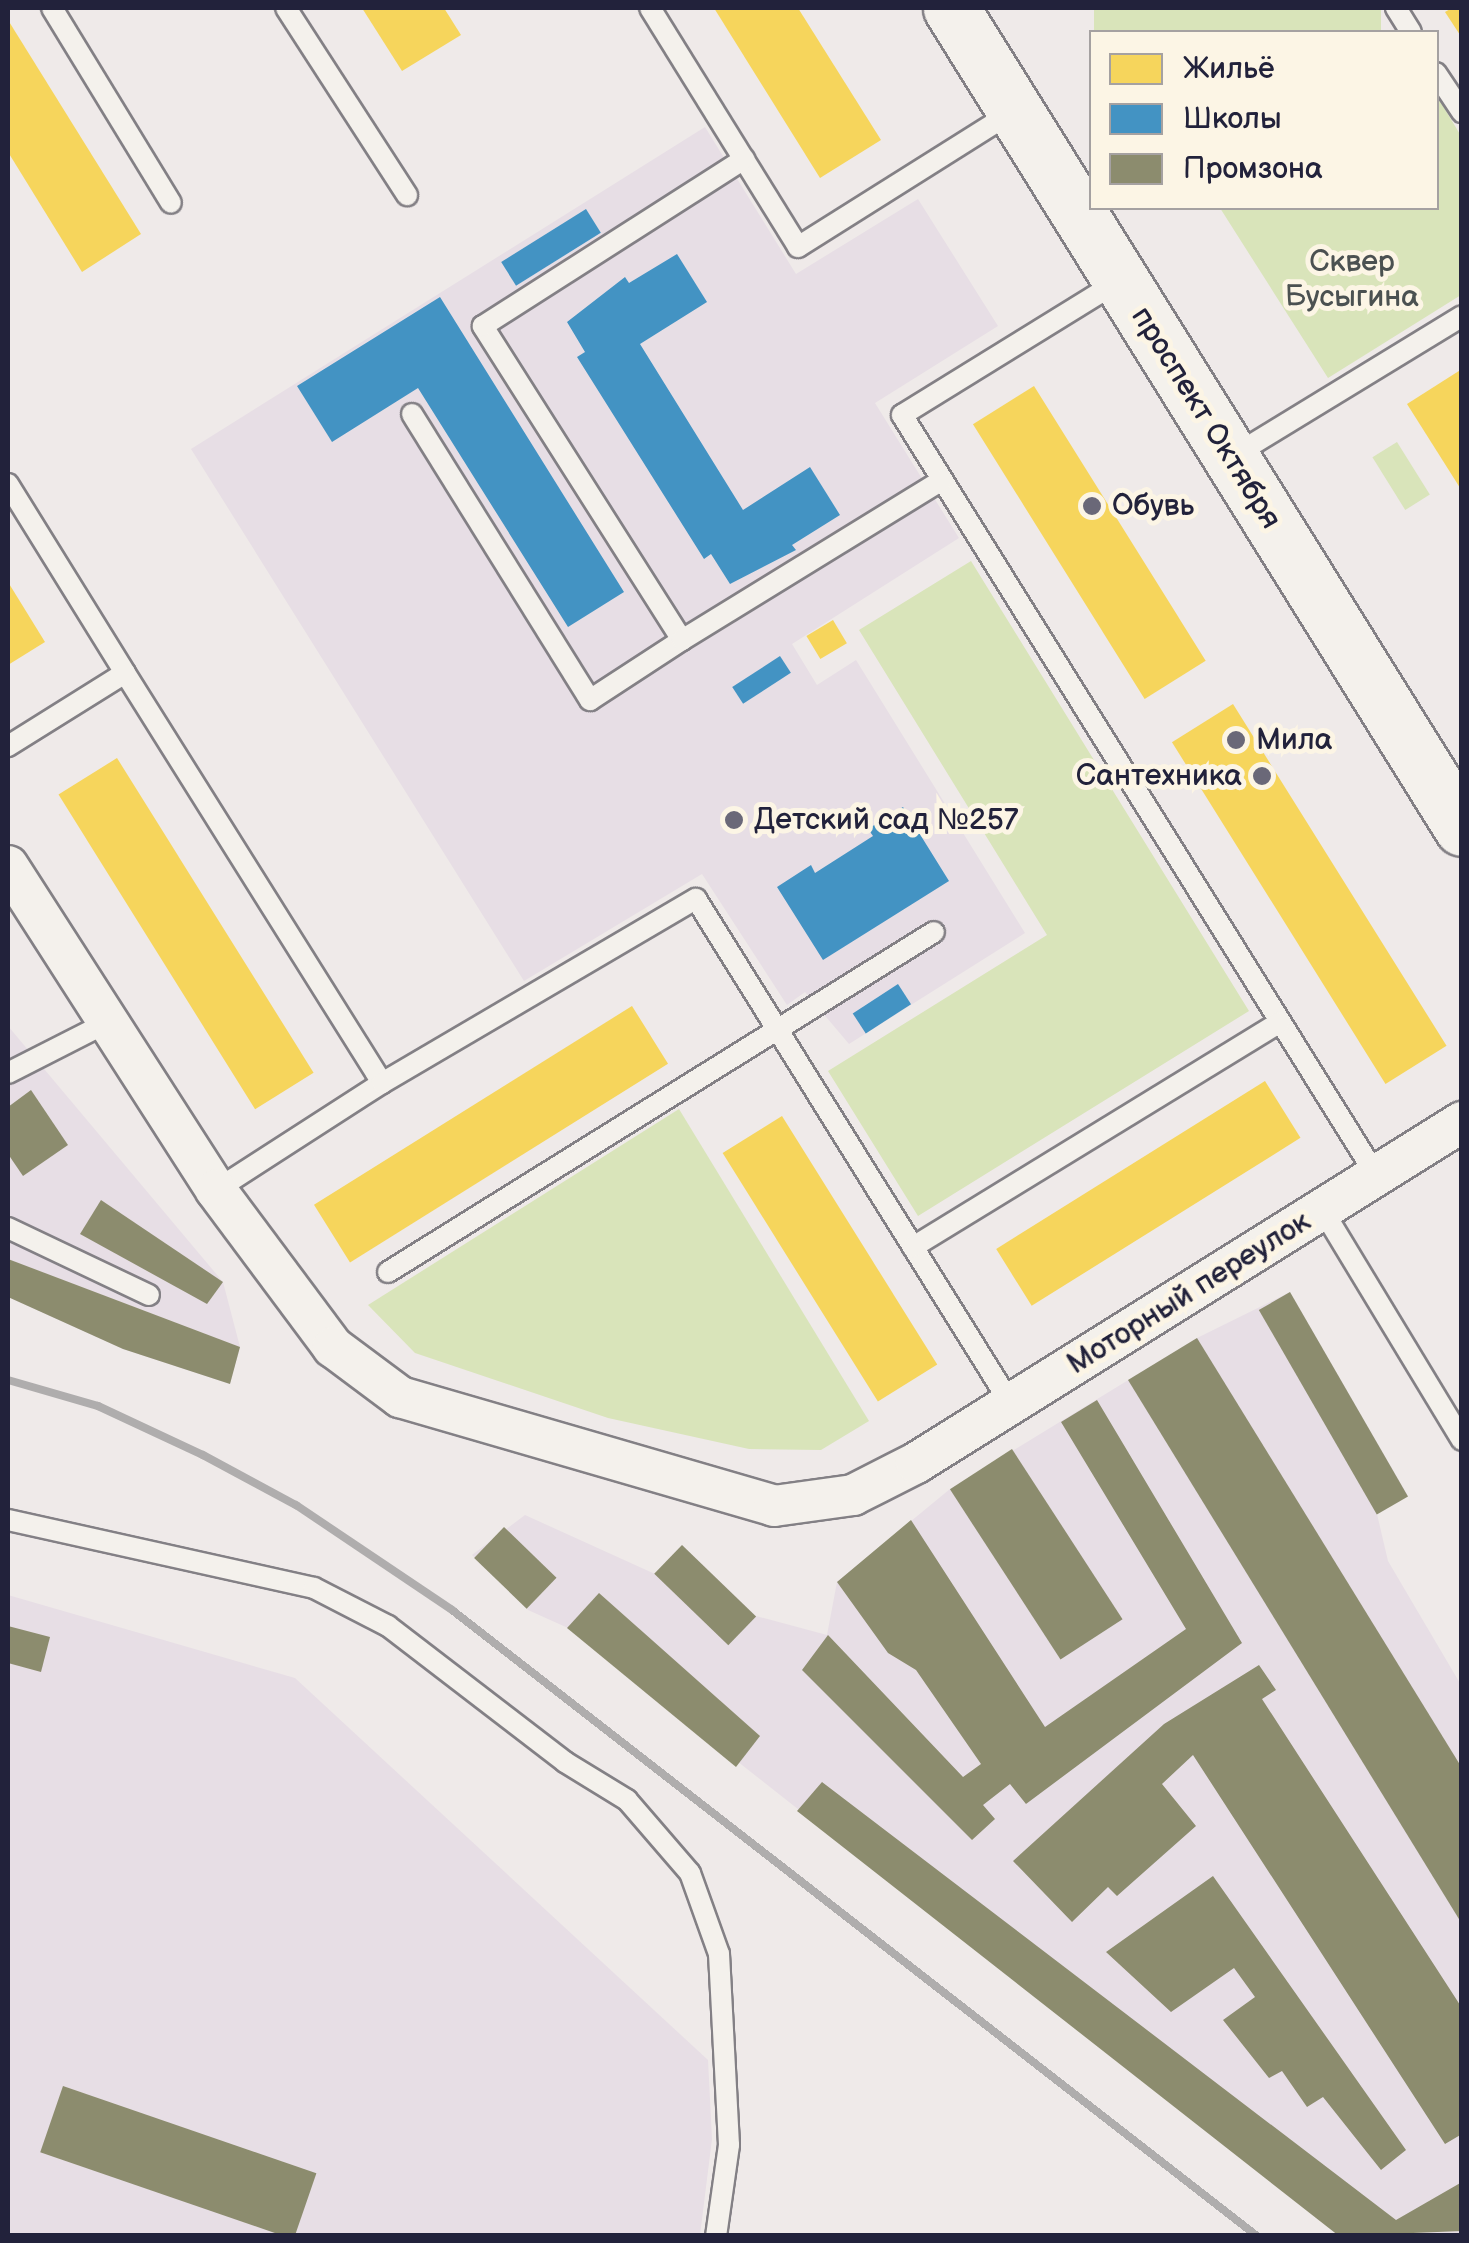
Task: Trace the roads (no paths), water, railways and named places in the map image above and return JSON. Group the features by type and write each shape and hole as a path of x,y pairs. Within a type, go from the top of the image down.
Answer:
{"main road":[{"name":"проспект Октября","path":"951,8 1462,828"}],"street":[{"name":"Моторный переулок","path":"8,866 216,1190 304,1314 333,1346 400,1397 774,1506 853,1495 916,1463 1462,1122"}],"lane":[{"path":"52,8 171,203"},
{"path":"286,8 407,195"},
{"path":"650,8 798,246 1015,110"},
{"path":"1396,8 1411,30"},
{"path":"1439,77 1462,112"},
{"path":"682,640 484,326 744,159"},
{"path":"1120,280 902,414 1376,1175"},
{"path":"1231,457 1462,316"},
{"path":"412,414 590,700 942,480"},
{"path":"8,484 382,1083"},
{"path":"8,746 125,673"},
{"path":"216,1190 382,1083 696,899 1011,1404"},
{"path":"388,1272 934,932"},
{"path":"8,1073 108,1022"},
{"path":"912,1247 1280,1022"},
{"path":"1322,1209 1462,1440"},
{"path":"8,1228 149,1295"},
{"path":"8,1520 314,1588 388,1626 565,1762 628,1800 690,1873 718,1954 730,2146 716,2236"}],"railway":[{"path":"8,1380 98,1406 203,1455 296,1505 452,1610 1257,2236"}],"place":[{"name":"Обувь","path":"1092,506"},
{"name":"Мила","path":"1236,740"},
{"name":"Сантехника","path":"1262,776"},
{"name":"Детский сад №257","path":"734,820"}],"park label":[{"name":"Сквер Бусыгина","path":"1352,279"}]}
